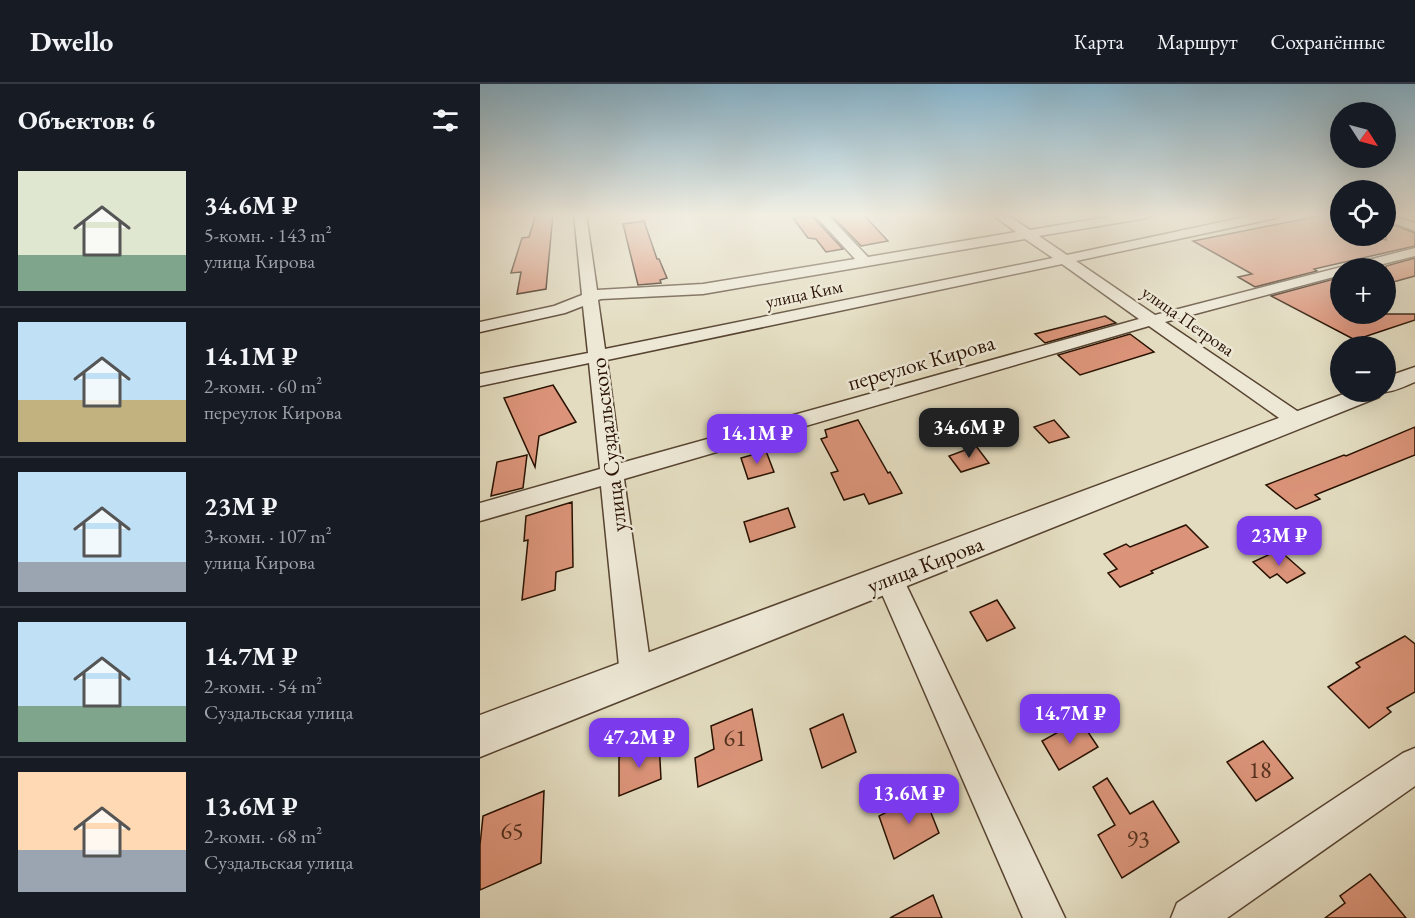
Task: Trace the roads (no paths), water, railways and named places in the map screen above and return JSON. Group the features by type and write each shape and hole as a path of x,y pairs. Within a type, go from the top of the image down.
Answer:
{"street":[{"name":"улица Суздальского","path":"585,253 636,676"},
{"path":"857,253 866,263"},
{"name":"улица Ким","path":"480,327 560,310 599,294 703,289 922,253"},
{"name":"улица Петрова","path":"1054,253 1296,420"},
{"name":"улица Ким","path":"480,380 1092,253"},
{"path":"1391,258 1411,253"},
{"name":"переулок Кирова","path":"480,512 1152,321 1330,274"},
{"path":"1396,382 1415,374"},
{"name":"улица Кирова","path":"480,736 1344,402"},
{"path":"889,578 1044,918"},
{"path":"1192,918 1415,765"}]}
